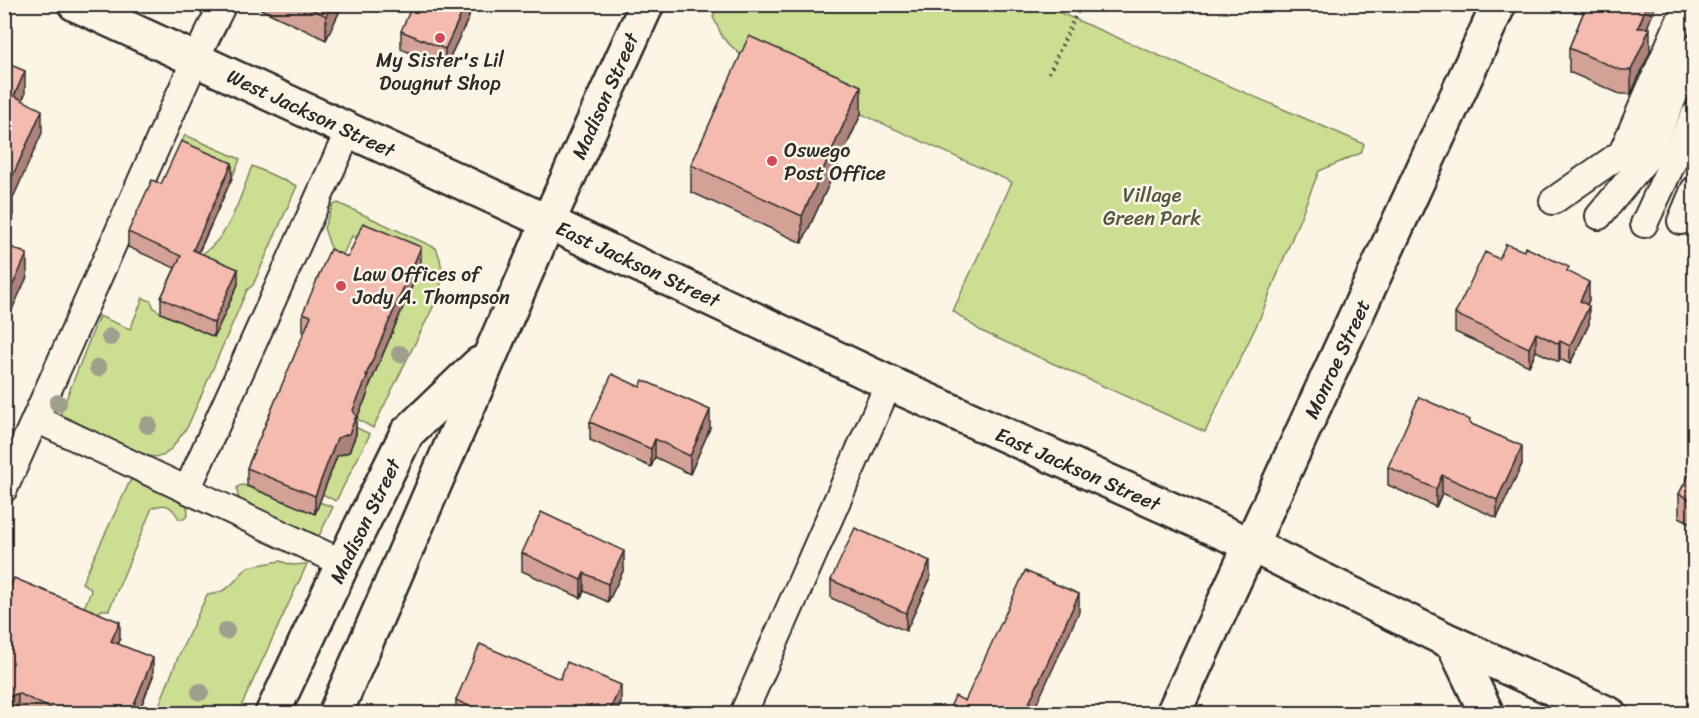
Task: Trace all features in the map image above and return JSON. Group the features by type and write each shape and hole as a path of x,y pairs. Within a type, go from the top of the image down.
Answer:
{"street":[{"name":"West Jackson Street","path":"75,4 548,222"},
{"name":"Madison Street","path":"335,714 548,222 647,4"},
{"name":"Monroe Street","path":"1173,714 1499,4"},
{"name":"East Jackson Street","path":"548,222 889,383 1251,546 1453,644 1609,714"},
{"name":"Madison Street","path":"272,714 407,433 491,352"},
{"path":"1453,644 1487,714"}],"lane":[{"path":"4,489 195,60 223,4"},
{"path":"1553,201 1622,153 1687,4"},
{"path":"1599,216 1647,158 1695,49"},
{"path":"1644,224 1695,116"},
{"path":"187,490 349,130"},
{"path":"1681,221 1695,190"},
{"path":"742,714 889,383"},
{"path":"36,419 343,563"}],"path":[{"path":"1048,73 1081,4"}],"green space":[{"name":"Village Green Park","path":"718,4 1042,5 1364,144 1361,153 1319,171 1260,318 1205,432 981,331 953,311 1012,182 749,63 723,38 713,17"},
{"path":"185,135 240,159 232,178 177,153"},
{"path":"252,166 297,186 253,285 247,290 188,426 172,448 163,456 152,457 117,444 59,417 99,316 130,329 143,298 151,301 154,308 161,313 214,337 238,284 185,261 199,256 221,236 236,209"},
{"path":"338,203 436,248 443,276 436,301 373,428 357,419 325,376 421,265 352,236 337,266 324,228 333,205"},
{"path":"355,427 370,434 336,501 322,494 337,456 349,452 356,434"},
{"path":"131,479 187,505 188,515 184,519 179,519 168,506 161,505 152,508 109,610 101,610 94,625 74,631 91,591 82,583"},
{"path":"243,485 314,513 319,502 333,507 319,536 242,501 238,497 237,488"},
{"path":"280,561 292,565 307,564 238,713 156,713 179,655 207,595 226,589 248,567"}],"building":[{"path":"302,4 332,4 326,16"},
{"path":"413,4 466,4 445,49 401,31"},
{"path":"1587,4 1647,4 1638,28 1650,28 1631,70 1620,70 1569,48"},
{"name":"Oswego Post Office","path":"749,36 861,86 802,216 691,165"},
{"path":"4,37 11,40 4,53"},
{"path":"4,62 25,71 14,96 42,110 5,193 13,196 4,215"},
{"path":"181,141 232,163 193,250 238,269 214,323 161,298 181,256 128,232 152,180 161,184"},
{"path":"363,223 421,247 366,375 368,375 353,410 356,416 349,434 337,438 315,496 247,468 311,316 303,313 330,249 348,257"},
{"path":"4,244 27,254 4,304"},
{"path":"1506,244 1524,251 1525,247 1569,267 1567,271 1589,282 1580,301 1589,306 1570,346 1560,341 1559,344 1536,333 1529,348 1455,314 1485,252 1499,259"},
{"path":"612,374 640,387 643,380 710,410 690,456 655,439 651,449 590,422"},
{"path":"1419,397 1470,420 1469,423 1522,446 1497,500 1442,475 1436,489 1388,467"},
{"path":"1695,463 1695,502 1679,494"},
{"path":"541,512 624,551 608,584 584,573 581,580 522,553"},
{"path":"855,528 930,561 906,613 831,580"},
{"path":"1025,571 1079,594 1024,714 947,714 955,696 965,701"},
{"path":"14,578 120,622 111,641 153,658 130,714 62,714 18,693 4,699 4,601"},
{"path":"480,644 560,679 567,662 621,685 608,714 486,714 456,700"},
{"path":"1308,708 1320,714 1305,714"}],"place":[{"name":"My Sister's Lil Dougnut Shop","path":"440,38"},
{"name":"Oswego Post Office","path":"772,161"},
{"name":"Law Offices of Jody A. Thompson","path":"341,286"}]}
